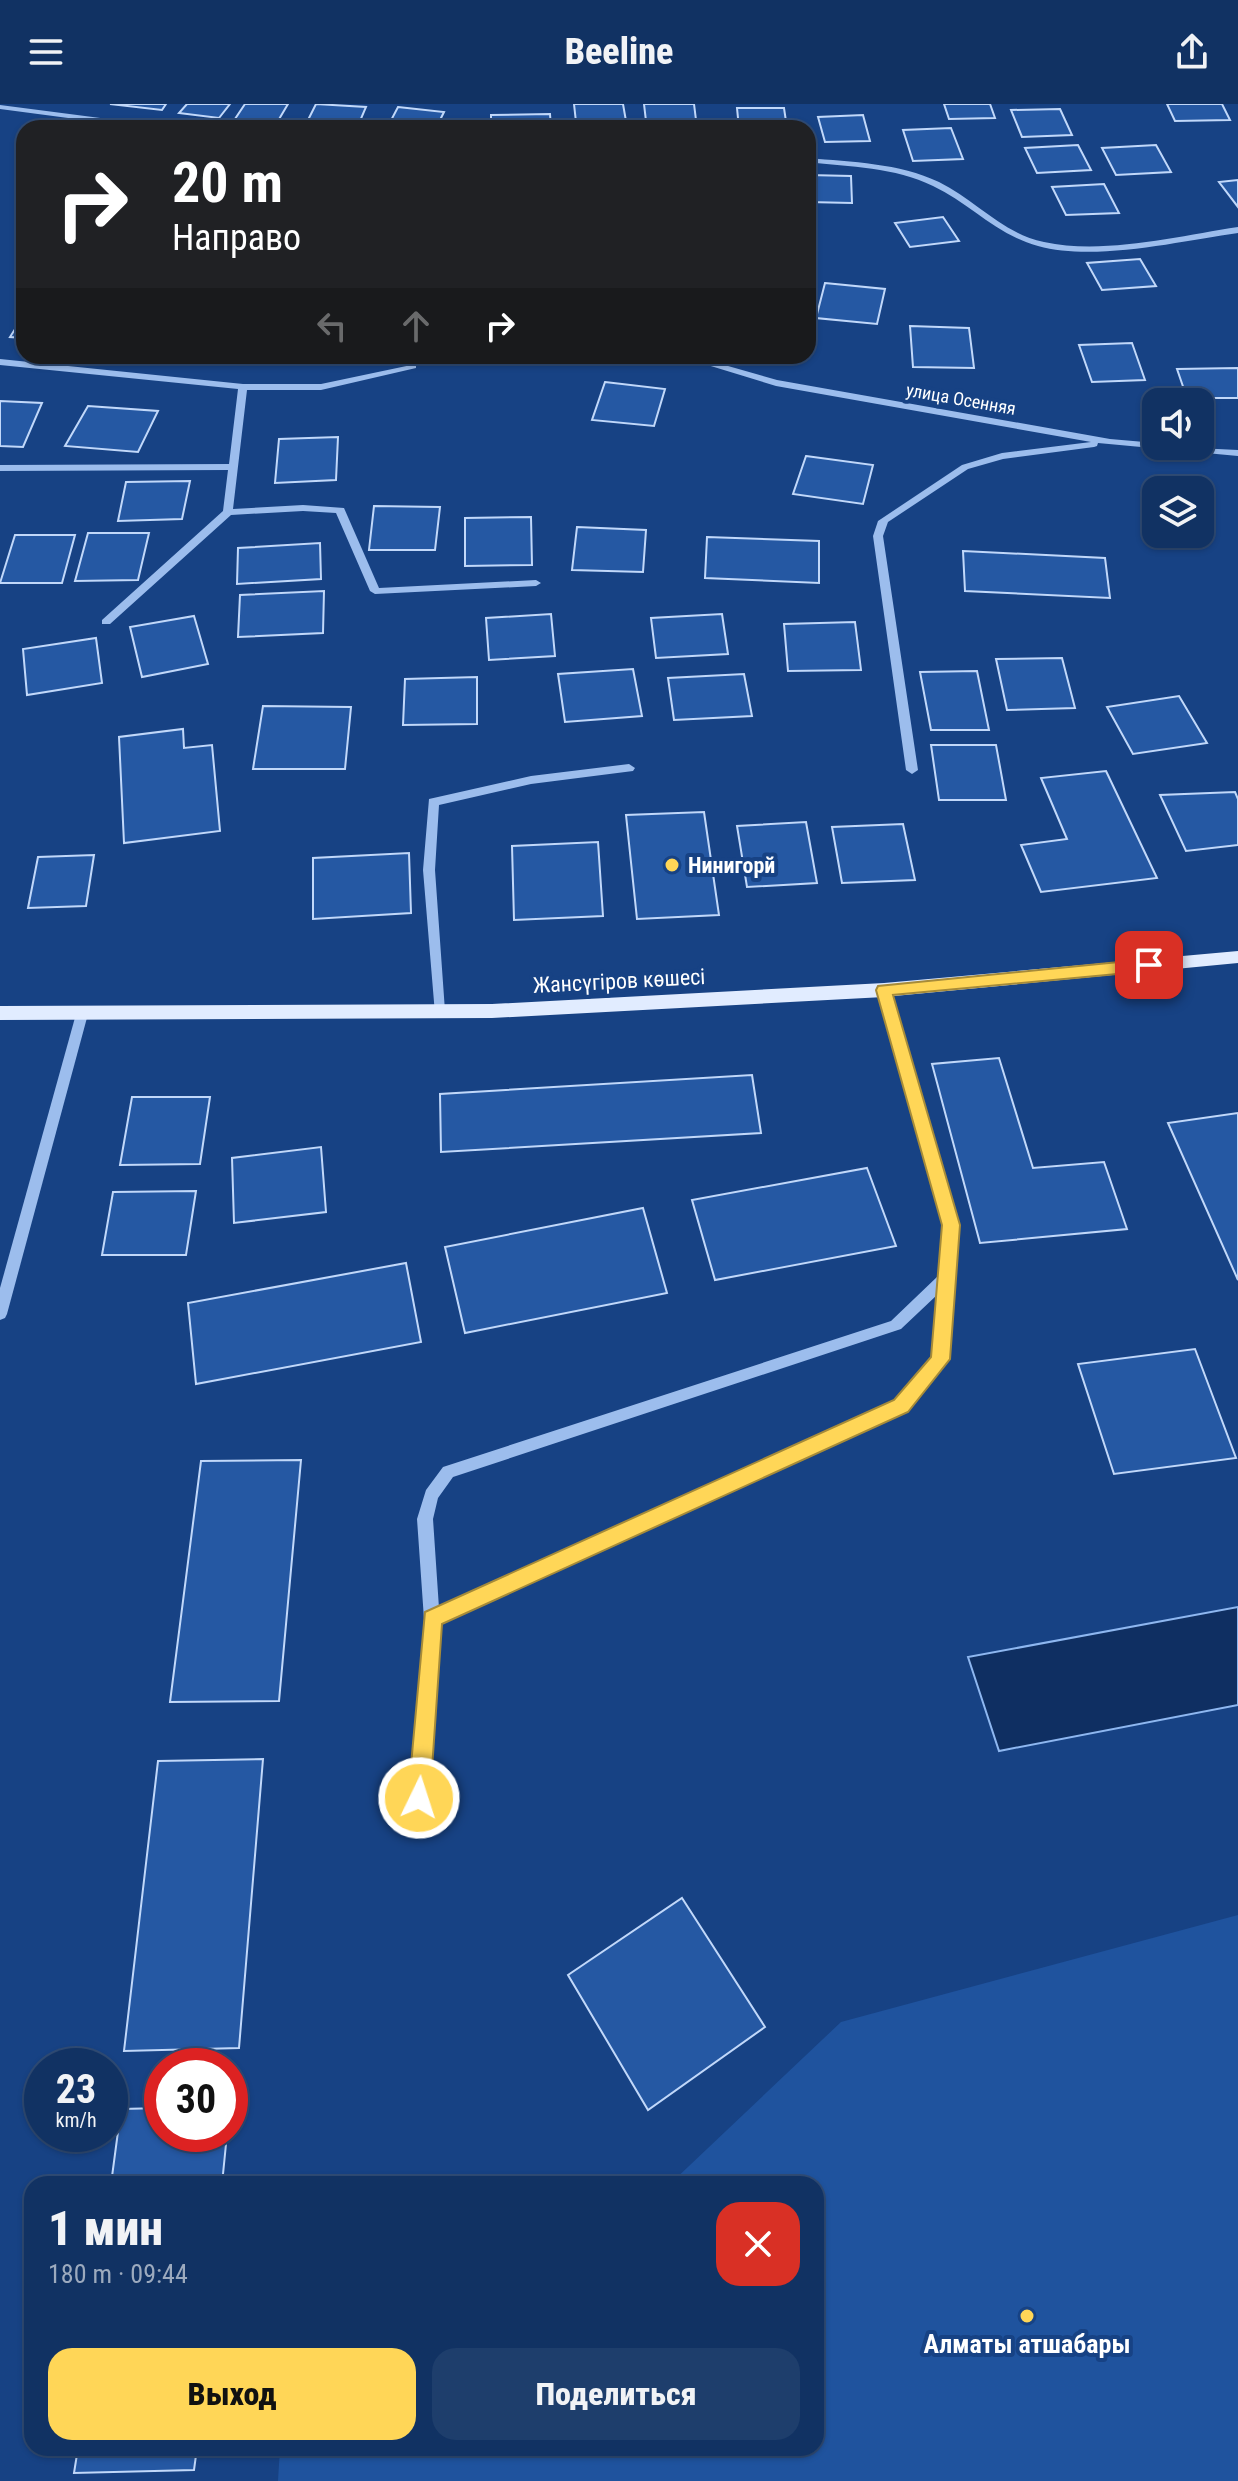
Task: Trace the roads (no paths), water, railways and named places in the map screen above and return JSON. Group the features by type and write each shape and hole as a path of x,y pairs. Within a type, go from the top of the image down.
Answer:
{"main road":[{"name":"Жансүгіров көшесі","path":"0,1013 439,1011 884,990 1238,957"}],"street":[{"path":"0,107 100,120"},
{"path":"816,161 918,176 939,185 1020,238 1052,246 1087,248 1238,230"},
{"path":"19,364 243,387 321,387 413,366"},
{"name":"улица Осенняя","path":"711,364 776,383 1110,442 1238,453"},
{"path":"228,512 243,387"},
{"path":"912,770 878,536 883,521 965,467 1002,456 1110,442"},
{"path":"0,468 233,467"},
{"path":"106,622 228,512 303,508 340,510 375,591 536,583"},
{"path":"439,1011 429,870 433,802 531,780 629,768"},
{"path":"432,1619 901,1406 940,1359 951,1225 884,990"},
{"path":"0,1314 82,1014"},
{"path":"419,1798 432,1619 425,1519 431,1495 448,1472 896,1325 945,1278"}],"place":[{"name":"Нинигорй","path":"672,865"},
{"name":"Алматы атшабары","path":"1027,2316"}]}
